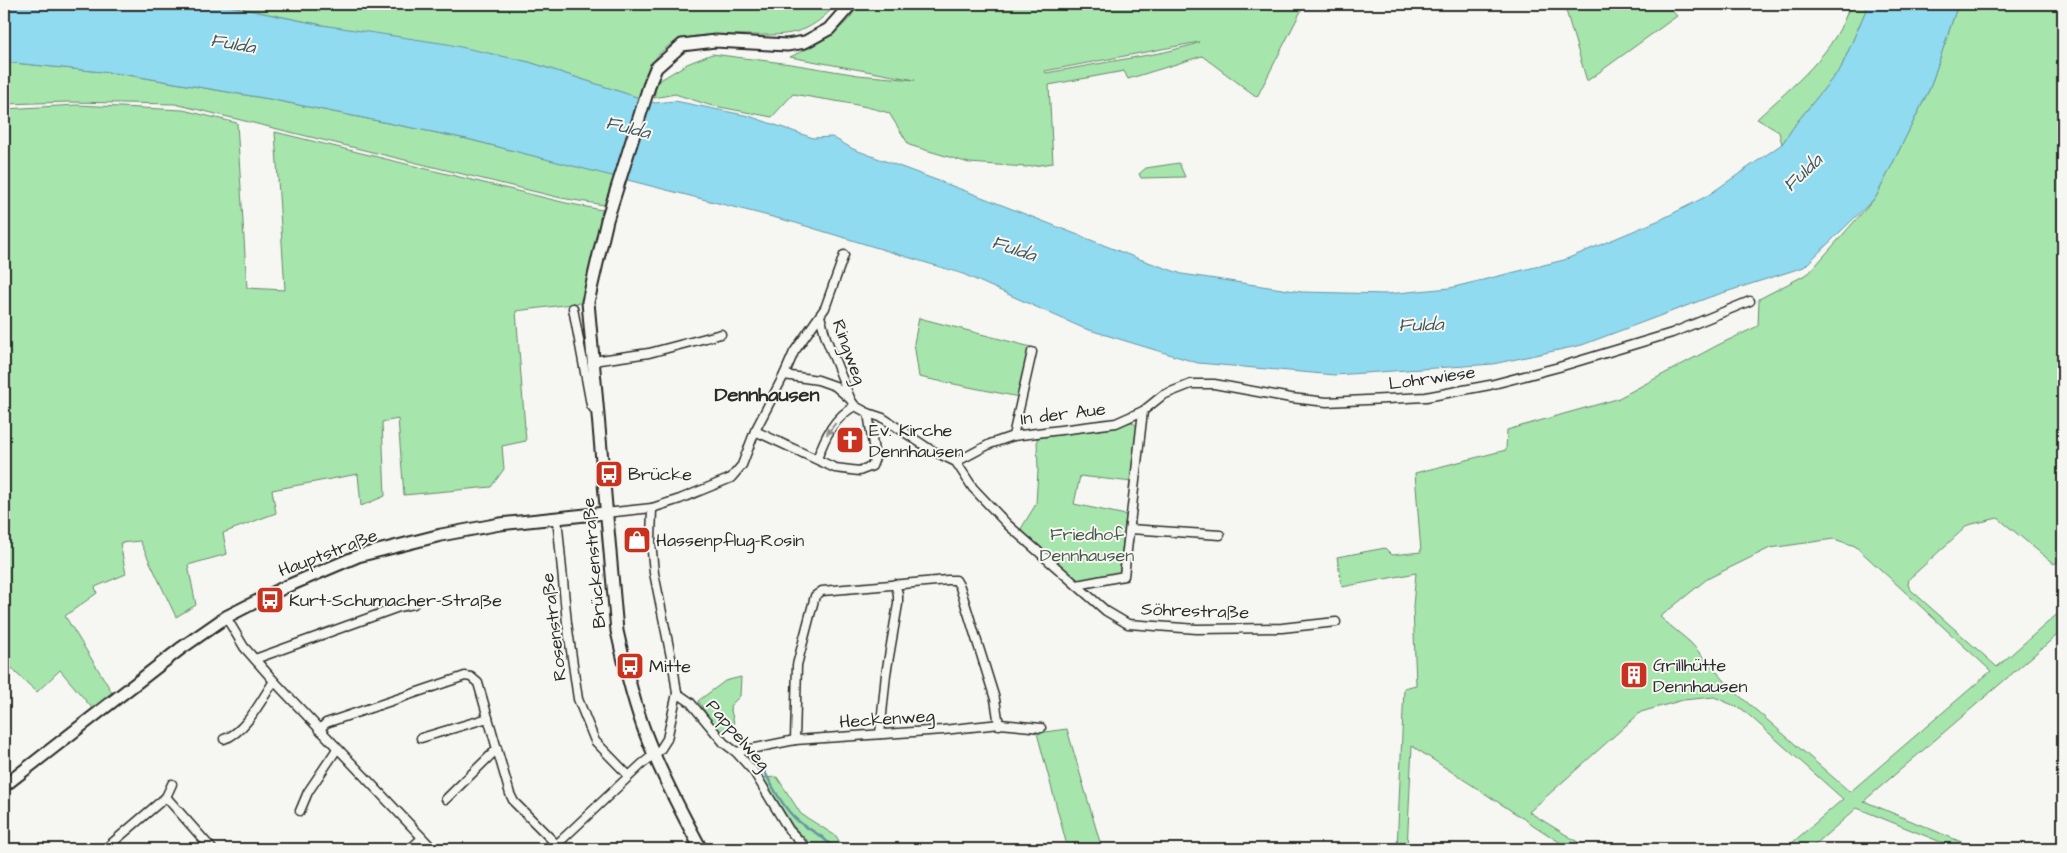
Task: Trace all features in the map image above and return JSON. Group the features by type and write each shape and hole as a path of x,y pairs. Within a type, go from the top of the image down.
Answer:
{"street":[{"path":"598,414 588,302 601,240 650,80 656,68 682,45 715,40 748,44 786,45 805,42 829,30 851,4"},
{"path":"605,512 652,508 680,499 731,478 742,465 755,431 794,352 820,316 844,256"},
{"name":"Lohrwiese","path":"1116,423 1143,411 1163,395 1191,384 1214,384 1291,398 1327,402 1426,397 1507,380 1672,333 1750,301"},
{"name":"Brückenstraße","path":"573,308 590,405 598,414 605,512 617,632 629,683 654,754 701,849"},
{"name":"Ringweg","path":"820,316 826,338 852,402"},
{"path":"593,361 649,353 721,334"},
{"name":"In der Aue","path":"1013,436 1032,352"},
{"name":"Söhrestraße","path":"784,375 818,380 835,386 852,402 868,413 883,418 931,450 956,462 990,508 1042,557 1106,611 1128,624 1197,629 1272,628 1336,622"},
{"path":"817,458 826,434 852,402"},
{"path":"1077,585 1124,576 1143,411"},
{"path":"755,431 817,458 835,468 859,472 872,466 875,458 868,413"},
{"name":"In der Aue","path":"956,462 990,444 1013,436 1116,423"},
{"path":"319,730 326,723 465,676 471,677 478,683 514,802 555,847 664,745 677,693 654,573 651,541 652,508"},
{"name":"Hauptstraße","path":"4,786 180,649 226,617 282,588 358,556 441,535 500,524 605,512"},
{"name":"Rosenstraße","path":"557,517 567,623 578,698 595,741 629,776"},
{"path":"1130,529 1220,536"},
{"path":"795,740 798,665 815,596 822,591 895,584 956,580 995,699 998,725"},
{"path":"880,734 886,674 898,604 895,584"},
{"path":"255,659 399,607 414,604"},
{"path":"226,617 244,647 274,681 433,849"},
{"path":"224,739 232,737 241,728 274,681"},
{"name":"Pappelweg","path":"677,693 690,702 724,743 736,752 754,772 789,830 807,849"},
{"path":"421,738 488,718"},
{"name":"Heckenweg","path":"736,752 795,740 1000,724 1040,728"},
{"path":"446,800 497,748"},
{"path":"300,811 308,792 337,749"},
{"path":"105,849 166,797 172,784"},
{"path":"166,797 212,849"},
{"path":"410,849 422,838"}],"green space":[{"path":"219,4 837,4 815,23 797,32 776,35 703,35 686,38 670,45 657,56 647,74 639,98 529,62 322,25"},
{"path":"858,4 1300,4 1302,9 1257,97 1202,56 1128,79 1124,71 1049,85 1053,163 1026,167 969,163 909,145 889,113 853,104 793,94 772,117 709,105 675,94 654,98 657,82 687,64 712,54 858,75 915,80 790,57 829,36 853,14","holes":["1199,42 1165,52 1046,73 1045,71"]},
{"path":"1564,4 1666,4 1677,16 1587,81"},
{"path":"1850,4 1866,4 1866,10 1841,68 1797,122 1782,144 1779,132 1757,119 1799,81 1824,53 1835,38"},
{"path":"1958,4 2063,4 2063,558 2054,564 1998,518 1968,525 1909,579 1908,585 1911,590 1997,667 2063,609 2063,630 1864,801 1978,849 1958,849 1857,808 1810,849 1785,849 1843,799 1742,709 1714,697 1683,700 1641,712 1529,812 1589,849 1570,849 1412,746 1407,849 1397,849 1404,688 1416,685 1413,606 1416,573 1342,587 1337,557 1385,548 1392,555 1421,552 1415,473 1506,450 1507,430 1617,399 1718,345 1758,326 1759,299 1809,273 1876,197 1930,88","holes":["1834,539 1855,546 1991,671 1850,792 1734,691 1690,642 1660,617 1707,579 1770,548"]},
{"path":"4,62 122,74 269,99 467,139 614,176 604,205 561,198 175,104 68,102 4,104"},
{"path":"77,105 183,110 237,123 247,288 285,290 275,132 566,203 602,210 607,220 588,302 516,311 526,441 502,446 504,469 491,487 404,495 398,419 382,422 385,496 361,506 358,474 272,490 276,513 223,533 227,554 188,565 196,605 176,617 140,541 120,543 126,574 95,587 97,593 65,616 112,692 92,708 60,670 37,692 17,674 4,658 4,109"},
{"path":"1179,163 1185,177 1141,178 1139,174 1146,168"},
{"path":"919,318 1031,347 1019,397 919,377 914,343"},
{"name":"Friedhof Dennhausen","path":"1132,422 1138,427 1132,482 1080,476 1074,504 1126,515 1119,575 1077,584 1019,532 1036,504 1037,438"},
{"path":"741,677 740,696 730,706 734,723 719,732 698,701 725,681"},
{"path":"1067,729 1102,849 1069,849 1066,842 1037,733"},
{"path":"777,777 801,814 836,836 844,849 816,849 793,826 763,778"}],"water":[{"name":"Fulda","path":"4,4 219,4 322,25 447,44 529,62 655,103 675,101 749,116 813,138 832,137 853,149 1182,274 1302,292 1387,294 1450,288 1564,260 1662,219 1707,196 1782,144 1797,122 1841,68 1866,10 1866,4 1958,4 1930,88 1876,197 1804,267 1710,297 1582,345 1493,364 1335,375 1198,363 1083,328 963,274 796,223 467,139 269,99 122,74 4,62"}],"waterway":[{"path":"758,758 786,808 802,824 826,840 833,849"}],"place":[{"name":"Ev. Kirche Dennhausen","path":"850,440"},
{"name":"Brücke","path":"609,474"},
{"name":"Hassenpflug-Rosin","path":"637,540"},
{"name":"Kurt-Schumacher-Straße","path":"270,600"},
{"name":"Mitte","path":"630,666"},
{"name":"Grillhütte Dennhausen","path":"1634,675"}],"district":[{"name":"Dennhausen","path":"767,395"}]}
